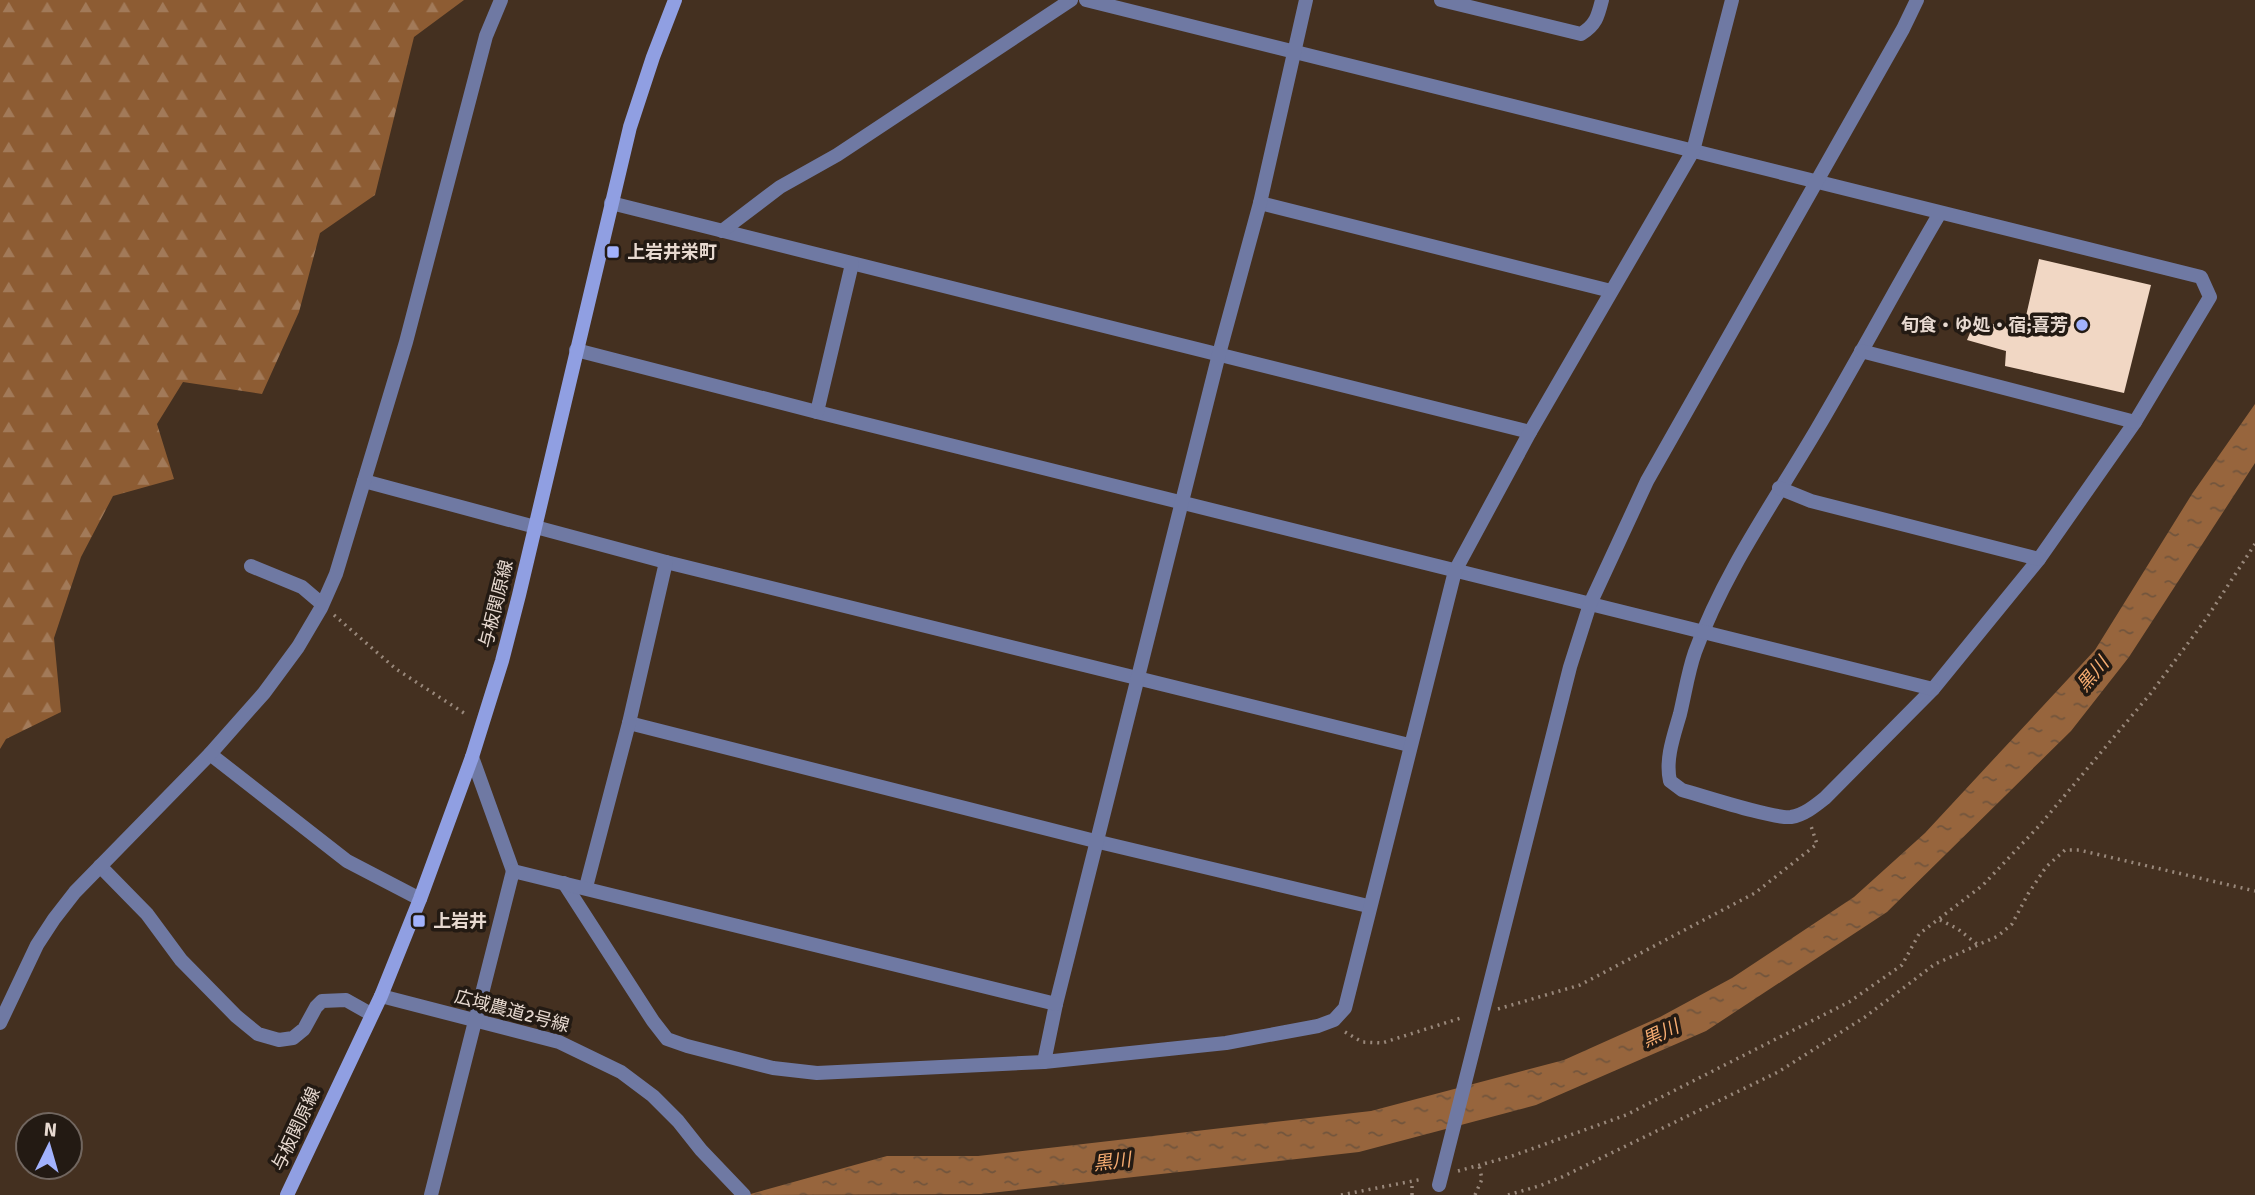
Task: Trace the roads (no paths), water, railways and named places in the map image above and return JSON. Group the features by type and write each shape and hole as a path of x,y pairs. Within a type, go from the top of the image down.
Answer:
{"main road":[{"name":"与板関原線","path":"287,1195 381,996 472,757 502,661 630,127 675,0"}],"street":[{"path":"0,1023 37,945 54,919 75,892 210,754 264,693 298,647 322,604 336,574 364,481 409,328 486,36 501,0"},
{"path":"722,231 780,187 837,155 1071,0"},
{"path":"1086,0 2201,277 2210,297 2135,422 2039,559 1933,689 1825,798 1806,812 1790,817 1773,814 1682,790 1670,781 1667,769 1694,654 1737,564 1779,488 1816,431 1940,213"},
{"path":"1044,1062 1056,1004 1099,842 1219,354 1260,202 1306,0"},
{"path":"1441,0 1581,34 1597,20 1602,0"},
{"path":"564,883 667,1039 773,1068 817,1073 1044,1062 1226,1043 1318,1026 1335,1020 1345,1008 1368,906 1455,571 1530,432 1693,151 1732,0"},
{"path":"1432,1182 1481,1017 1570,667 1590,604 1647,481 1917,0"},
{"path":"1260,202 1611,290"},
{"path":"611,203 1530,432"},
{"path":"817,412 852,264"},
{"path":"576,350 1933,689"},
{"path":"1861,351 2135,422"},
{"path":"364,481 666,562 1409,745"},
{"path":"1779,488 1811,501 2039,559"},
{"path":"586,887 629,723 666,562"},
{"path":"251,566 302,587 322,604"},
{"path":"629,723 1099,842 1368,906"},
{"path":"210,754 347,861 420,899"},
{"path":"430,1195 477,1020 513,871 472,757"},
{"path":"100,866 146,914 181,960 236,1016 258,1034 279,1040 293,1038 304,1029 316,1007 323,1001 346,1000 371,1014"},
{"path":"513,871 1056,1004"},
{"name":"広域農道2号線","path":"381,996 559,1042 621,1072 653,1096 744,1195"}],"water":[{"name":"黒川","path":"2255,404 2255,463 2129,657 2071,731 1887,912 1706,1031 1536,1105 1359,1152 981,1194 747,1195 887,1156 978,1156 1371,1111 1564,1060 1660,1017 1732,978 1854,897 1925,833 2095,650 2192,494"}],"place":[{"name":"上岩井栄町","path":"613,252"},
{"name":"旬食・ゆ処・宿;喜芳","path":"2082,325"},
{"name":"上岩井","path":"419,921"}]}
